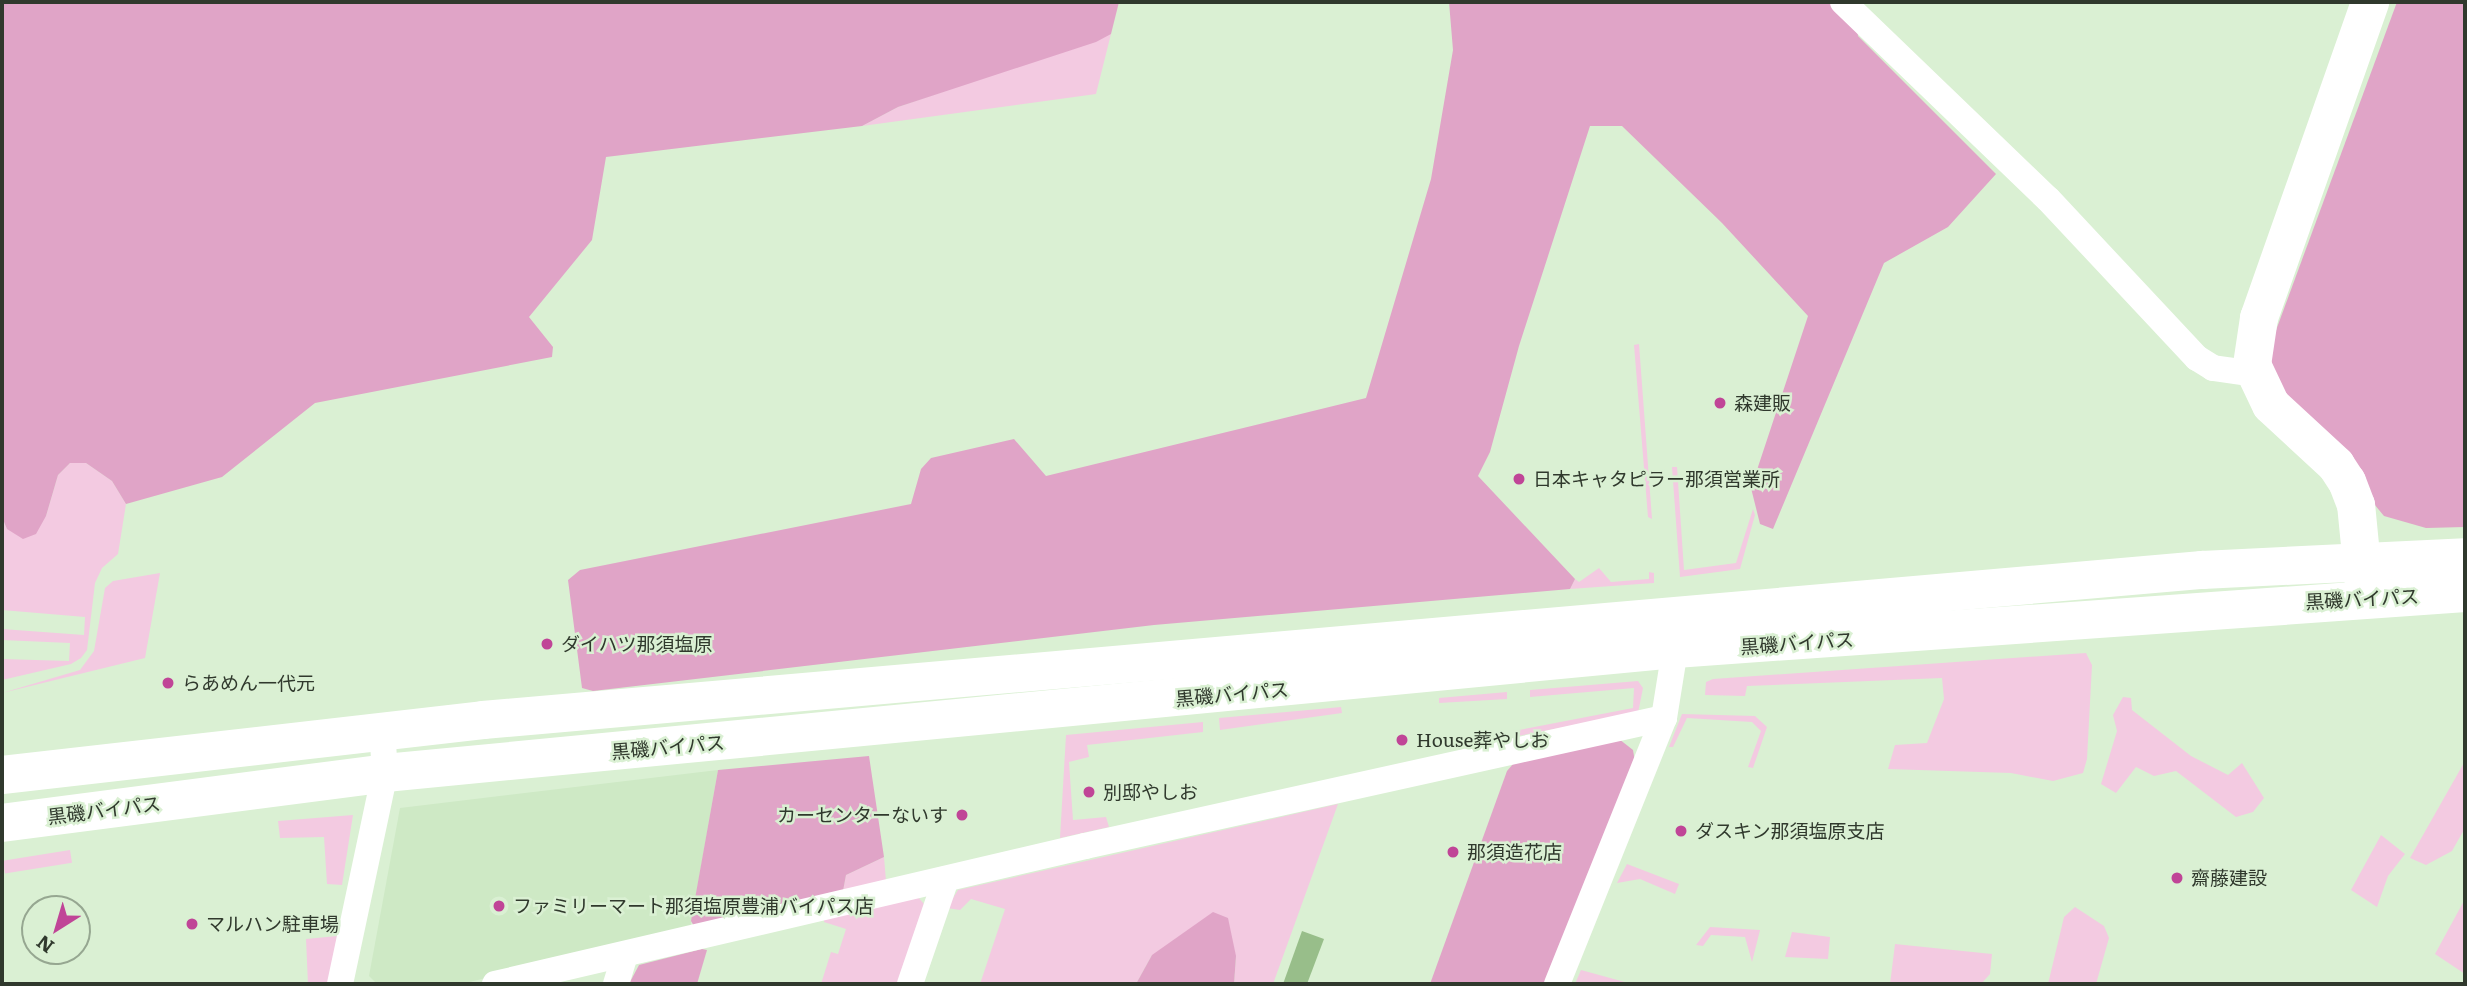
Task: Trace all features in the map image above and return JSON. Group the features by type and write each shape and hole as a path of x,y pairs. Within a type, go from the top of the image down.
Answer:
{"main road":[{"path":"2363,580 2356,505 2347,482 2271,405 2255,374 2253,340 2370,2"},
{"name":"黒磯バイパス","path":"2,775 382,729 2363,580 2465,557"},
{"name":"黒磯バイパス","path":"2363,580 2465,593"},
{"name":"黒磯バイパス","path":"2,823 385,773 1674,632"}],"street":[{"path":"1843,2 2048,199 2197,358 2213,368 2255,374"},
{"path":"1557,984 1664,718 1674,632"},
{"path":"495,984 946,879 1664,718"},
{"path":"340,984 385,773 382,729"},
{"path":"910,984 946,879"},
{"path":"616,984 625,954"}],"shaded area":[{"path":"2,2 1119,2 1111,34 1096,42 898,107 862,126 606,157 592,240 529,317 553,347 552,357 315,403 222,477 126,504 112,481 86,463 70,463 58,475 46,516 36,534 23,539 7,529 2,517"},
{"path":"1449,2 1854,2 1858,36 1996,174 1948,227 1884,263 1773,529 1760,524 1751,488 1808,316 1722,223 1622,126 1590,126 1519,346 1490,452 1478,476 1575,579 1570,589 1154,625 593,691 582,688 568,580 580,570 911,504 921,469 931,458 1014,439 1046,476 1366,398 1431,179 1453,50"},
{"path":"2397,2 2465,2 2465,527 2426,528 2384,516 2279,389 2268,352"},
{"path":"1111,34 1096,94 862,126 898,107"},
{"path":"1639,344 1652,519 1648,517 1634,345"},
{"path":"70,463 86,463 112,481 126,504 118,554 102,568 95,583 87,650 81,658 71,664 2,680 2,659 69,661 70,643 2,640 2,629 84,635 85,617 2,610 2,517 7,529 46,516 58,475"},
{"path":"1672,467 1677,467 1684,570 1736,563 1753,509 1755,515 1740,569 1680,577"},
{"path":"1599,568 1611,582 1649,579 1649,572 1654,573 1654,583 1570,589 1575,579 1579,582"},
{"path":"160,573 145,658 2,693 80,670 94,651 105,588 113,581"},
{"path":"2086,653 2092,665 2087,759 2083,773 2053,781 2011,773 1888,769 1895,745 1927,743 1944,699 1942,678 1747,686 1745,696 1705,695 1706,682 1713,679"},
{"path":"1638,681 1643,688 1638,713 1518,736 1519,730 1633,708 1634,688 1530,697 1530,690"},
{"path":"1507,692 1507,699 1439,703 1439,698"},
{"path":"2123,697 2131,698 2132,710 2191,756 2228,775 2242,763 2264,798 2253,812 2236,817 2176,771 2154,776 2136,767 2116,793 2101,784 2117,731 2113,715"},
{"path":"1341,707 1342,713 1220,730 1219,718"},
{"path":"1682,714 1755,716 1767,727 1753,768 1748,767 1761,731 1752,722 1687,718 1673,747 1669,747"},
{"path":"1203,722 1203,732 1087,745 1089,757 1069,762 1073,820 1106,817 1109,827 1060,838 1066,735"},
{"path":"1619,739 1633,750 1636,768 1549,984 1430,984 1507,771 1513,764"},
{"path":"869,756 884,857 846,875 843,891 694,926 691,921 718,770"},
{"path":"2465,761 2465,828 2452,851 2426,865 2410,858"},
{"path":"718,770 690,929 461,984 377,984 369,976 400,808"},
{"path":"1338,804 1273,984 1234,984 1236,956 1152,955 1136,984 980,984 1005,909 971,899 960,910 947,908 958,890"},
{"path":"353,815 342,885 327,884 324,837 280,838 278,821"},
{"path":"2381,835 2405,854 2388,876 2377,907 2351,890"},
{"path":"70,850 72,863 5,873 3,861"},
{"path":"884,857 886,881 843,891 846,875"},
{"path":"1627,864 1679,884 1675,894 1640,879 1617,883"},
{"path":"918,897 924,904 897,984 821,984 831,952 838,954 846,929 824,922 824,917"},
{"path":"2465,899 2465,974 2435,954"},
{"path":"2075,907 2104,926 2109,938 2096,984 2048,984 2064,917"},
{"path":"1213,912 1228,918 1236,956 1234,984 1136,984 1152,955"},
{"path":"1710,927 1760,930 1752,962 1745,937 1711,935 1703,946 1696,945"},
{"path":"1302,931 1324,939 1307,984 1283,984"},
{"path":"1792,932 1830,937 1828,959 1785,957"},
{"path":"337,936 329,984 308,984 306,939"},
{"path":"1895,944 1992,954 1990,974 1981,984 1890,984"},
{"path":"707,950 697,984 629,984 639,965"},
{"path":"1581,970 1632,984 1575,984"}],"place":[{"name":"森建販","path":"1720,403"},
{"name":"日本キャタピラー那須営業所","path":"1519,479"},
{"name":"ダイハツ那須塩原","path":"547,644"},
{"name":"らあめん一代元","path":"168,683"},
{"name":"House葬やしお","path":"1402,740"},
{"name":"別邸やしお","path":"1089,792"},
{"name":"カーセンターないす","path":"962,815"},
{"name":"ダスキン那須塩原支店","path":"1681,831"},
{"name":"那須造花店","path":"1453,852"},
{"name":"齋藤建設","path":"2177,878"},
{"name":"ファミリーマート那須塩原豊浦バイパス店","path":"499,906"},
{"name":"マルハン駐車場","path":"192,924"}]}
